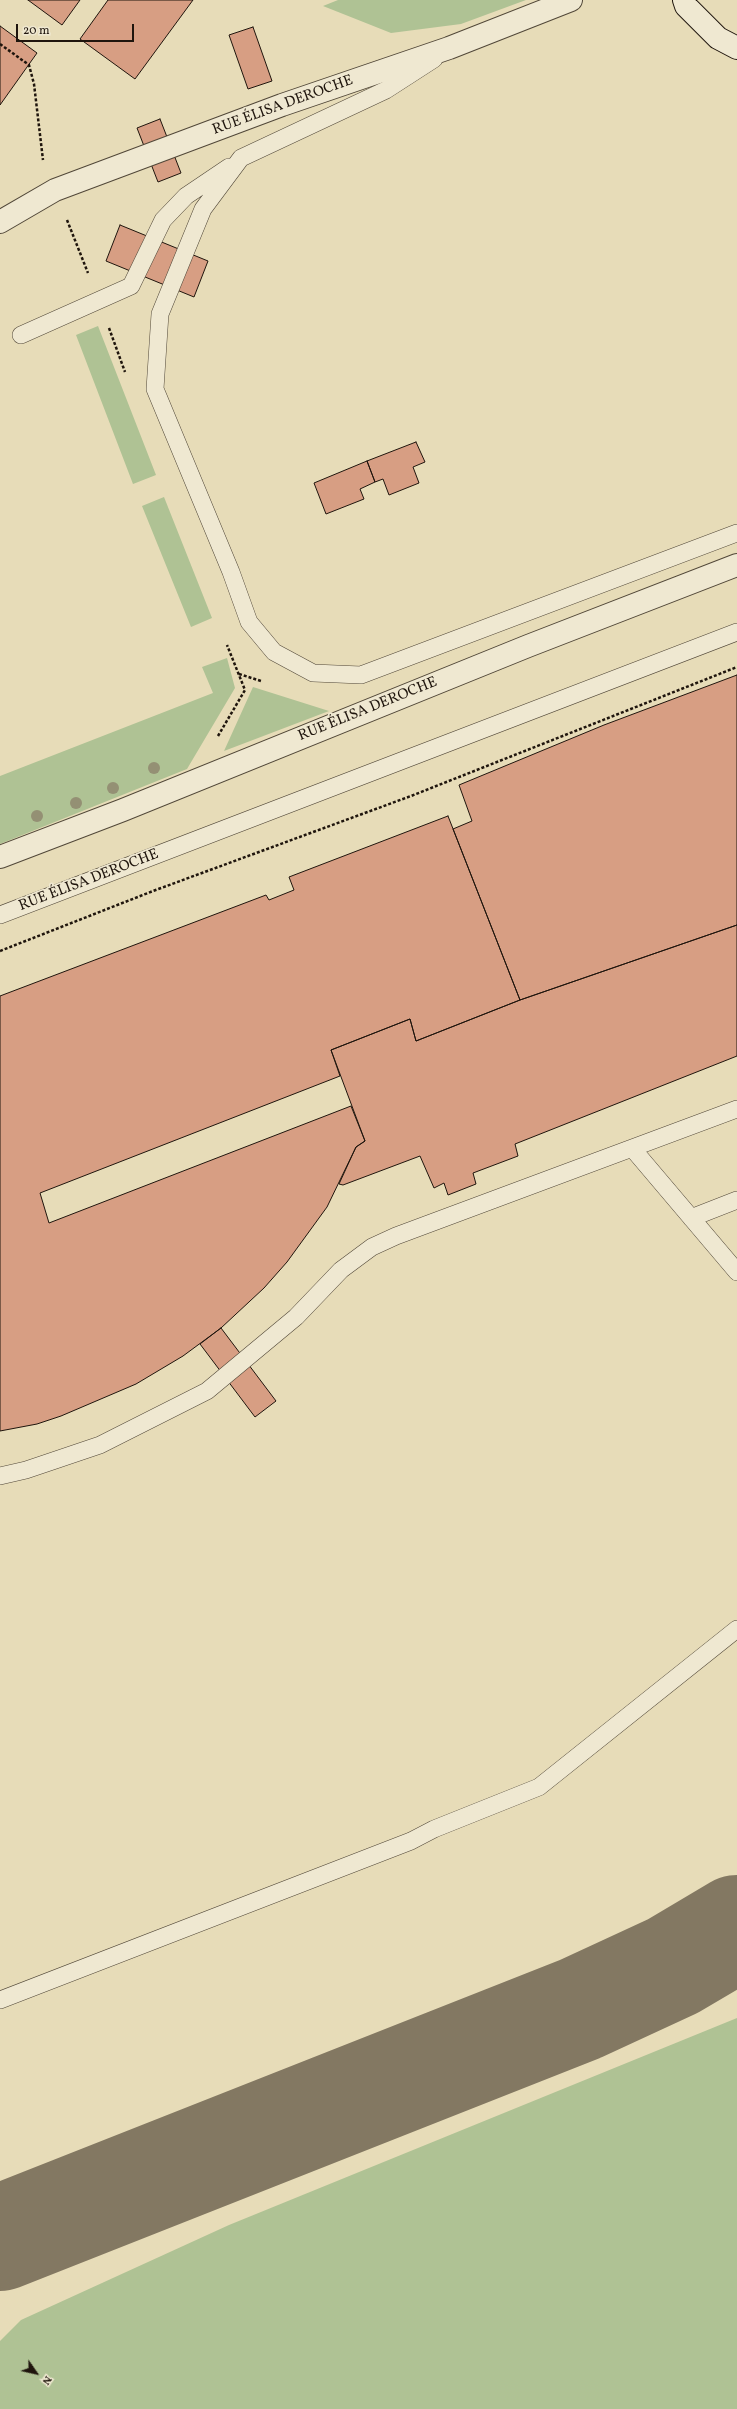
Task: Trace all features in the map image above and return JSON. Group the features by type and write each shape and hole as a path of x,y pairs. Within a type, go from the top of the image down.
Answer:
{"street":[{"name":"RUE ÉLISA DEROCHE","path":"0,222 62,188 282,105 449,48 571,0"},
{"path":"684,0 686,6 718,38 737,48"},
{"name":"RUE ÉLISA DEROCHE","path":"0,857 123,810 513,652 737,565"}],"lane":[{"path":"21,336 131,286 163,220 186,196 241,158 386,90 449,48"},
{"path":"241,158 202,209 160,314 155,388 231,572 249,622 274,652 313,673 361,675 737,533"},
{"name":"RUE ÉLISA DEROCHE","path":"0,915 737,632"},
{"path":"0,1476 26,1470 100,1445 207,1391 296,1317 341,1270 372,1247 396,1236 737,1109"},
{"path":"632,1148 737,1272"},
{"path":"691,1218 737,1200"},
{"path":"0,2000 404,1844 434,1829 539,1787 737,1629"}],"path":[{"path":"0,952 154,891 426,790 737,667"}],"green space":[{"path":"338,0 526,0 461,24 391,33 323,6"},
{"path":"98,326 156,475 133,484 76,335"},
{"path":"164,497 212,618 191,627 142,506"},
{"path":"227,658 235,688 187,769 0,844 0,776 213,693 202,667"},
{"path":"253,687 329,711 224,751"},
{"path":"737,2018 737,2409 0,2409 0,2341 21,2320 229,2225"}],"building":[{"path":"28,0 80,0 62,25"},
{"path":"108,0 193,0 135,79 80,39"},
{"path":"0,26 37,53 0,105"},
{"path":"253,27 272,81 248,89 229,35"},
{"path":"160,119 181,173 158,182 137,128"},
{"path":"120,225 208,261 194,297 106,261"},
{"path":"416,442 425,462 413,467 419,483 389,495 383,479 375,482 367,461"},
{"path":"367,461 375,482 360,489 364,499 326,514 314,483"},
{"path":"737,675 737,925 520,1000 453,829 472,821 459,785 604,725"},
{"path":"448,816 520,1000 416,1041 410,1019 331,1050 340,1076 40,1193 49,1223 351,1106 365,1141 356,1147 327,1207 287,1262 264,1288 221,1328 183,1356 136,1384 61,1416 37,1424 0,1431 0,996 266,895 269,900 294,890 289,877"},
{"path":"737,925 737,1056 515,1144 518,1156 473,1173 476,1184 448,1195 444,1183 434,1188 420,1156 343,1185 339,1184 356,1147 365,1141 331,1050 410,1019 416,1041 520,1000"},
{"path":"221,1328 276,1401 255,1417 200,1344"}],"taxiway":[{"path":"0,2238 580,2009 673,1966 737,1928"}]}
